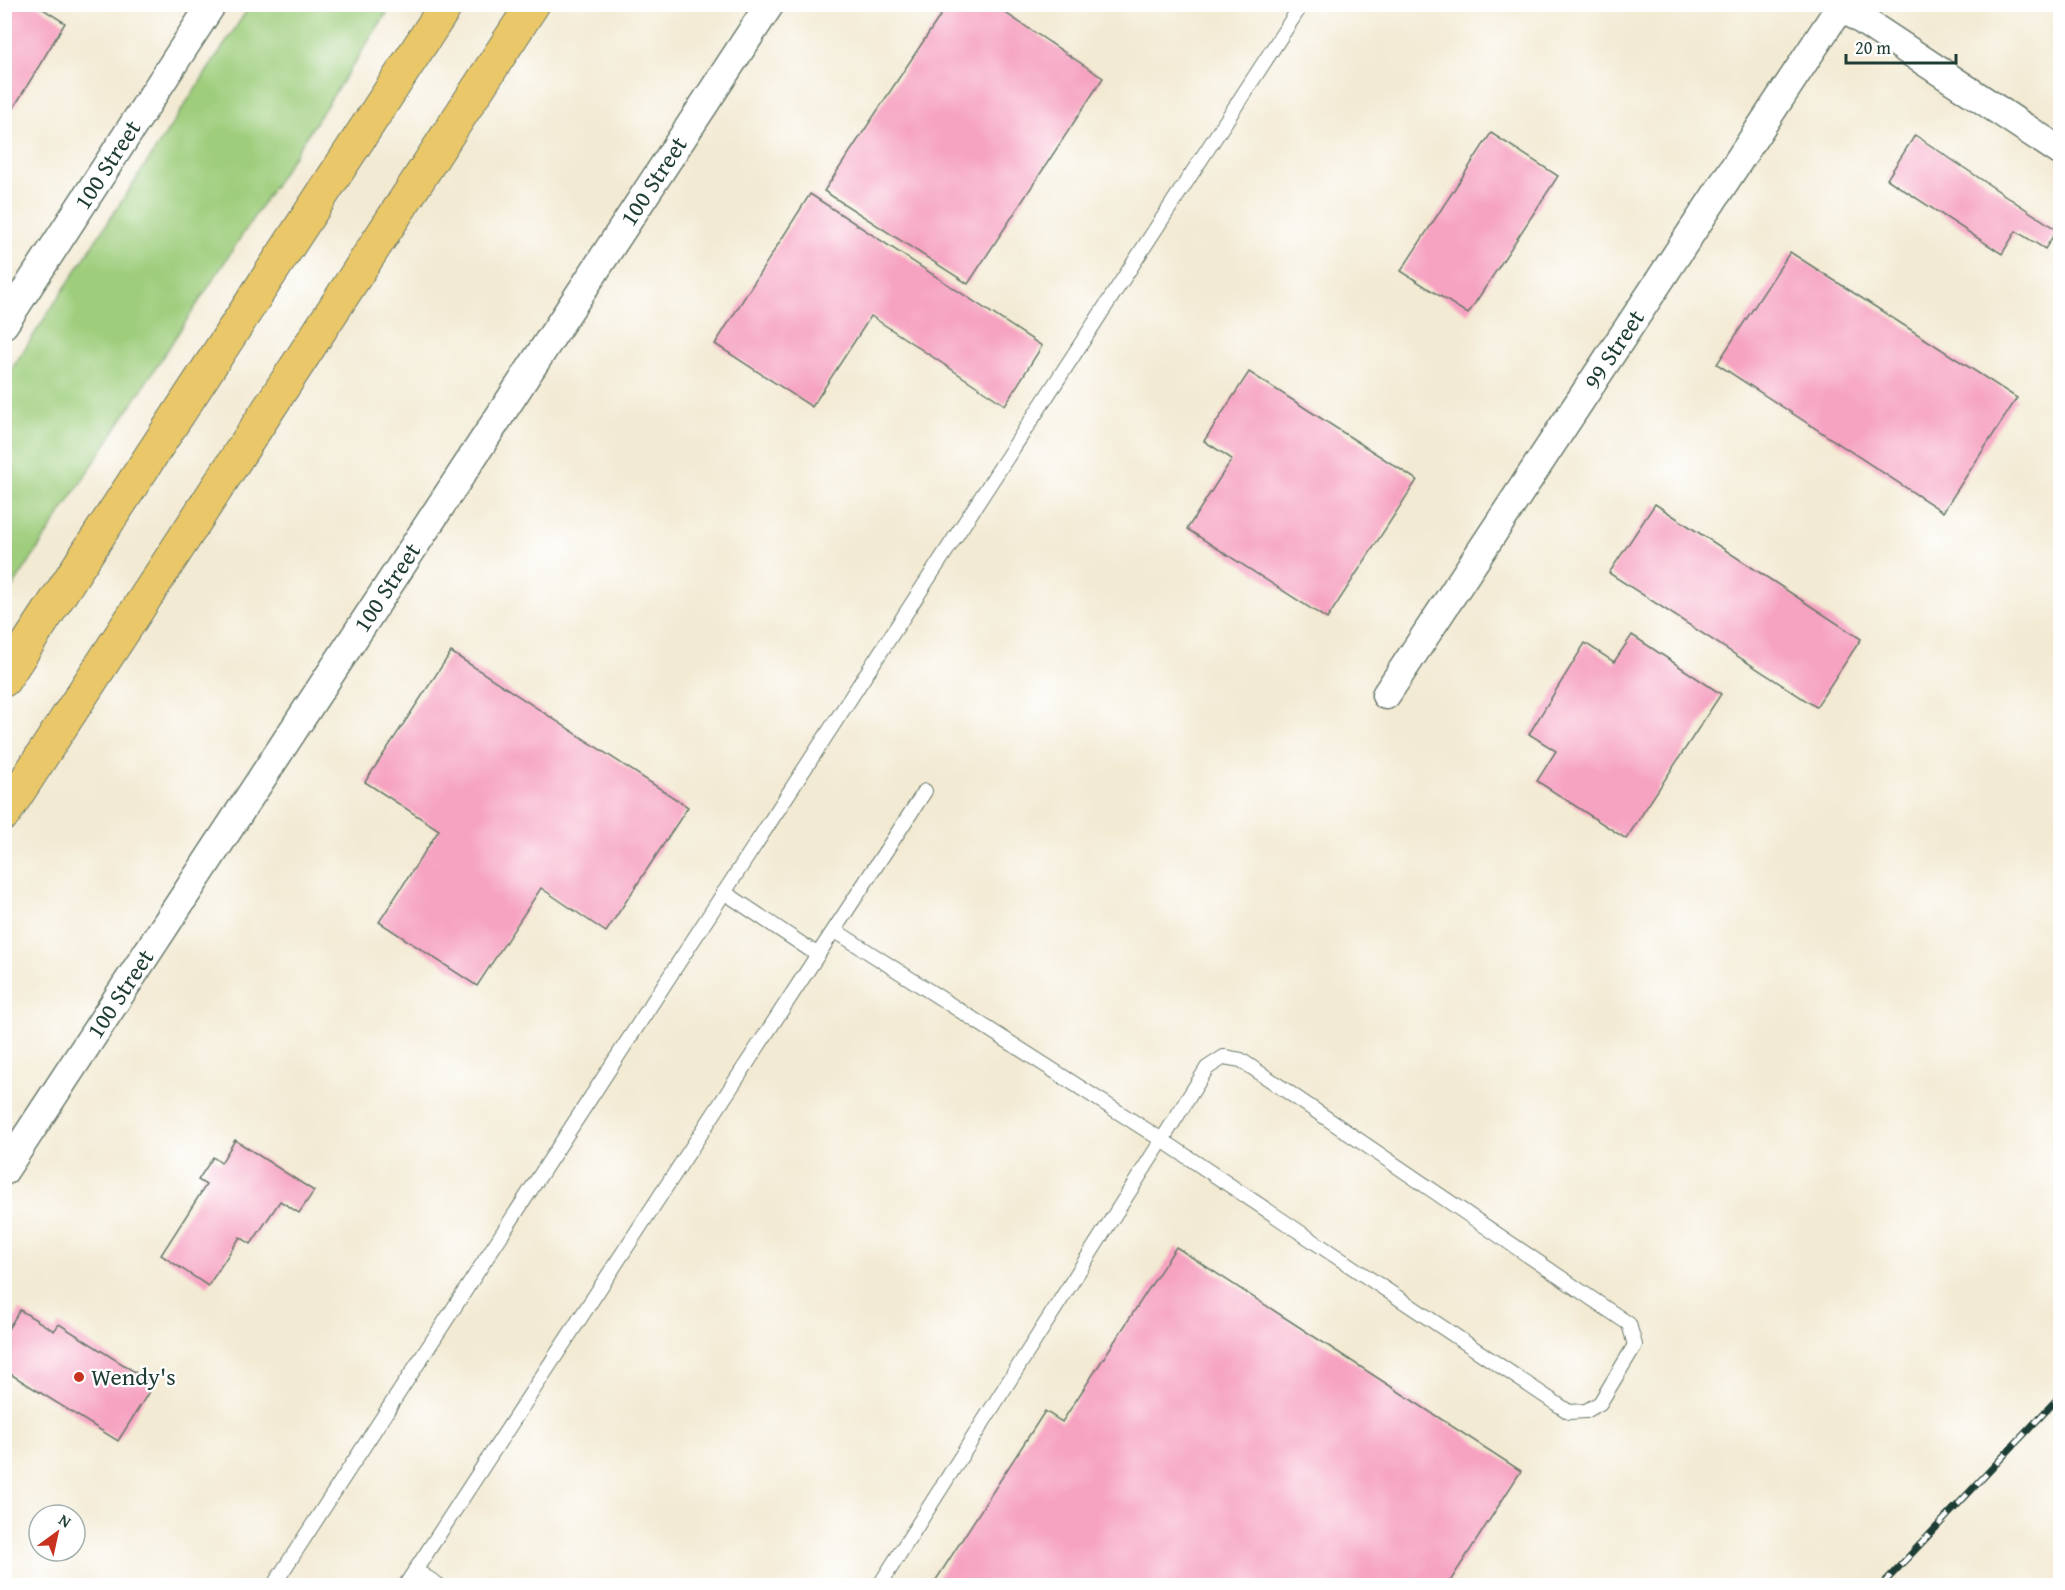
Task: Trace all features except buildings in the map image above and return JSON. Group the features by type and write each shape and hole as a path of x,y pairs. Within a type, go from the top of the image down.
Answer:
{"main road":[{"path":"4,680 447,4"},
{"path":"4,814 533,4"}],"street":[{"name":"100 Street","path":"4,324 212,4"},
{"name":"100 Street","path":"4,1171 770,4"},
{"path":"1840,5 2061,151"},
{"name":"99 Street","path":"1386,695 1840,5"}],"lane":[{"path":"273,1586 1302,4"},
{"path":"405,1586 925,791"},
{"path":"724,892 818,955"},
{"path":"834,930 1162,1140 1569,1412 1586,1411 1600,1403 1635,1345 1629,1324 1616,1312 1241,1060 1224,1058 1207,1068 1162,1140 879,1586"},
{"path":"415,1570 440,1586"}],"green space":[{"path":"251,4 392,5 5,599 5,379"}],"railway":[{"path":"1881,1586 2060,1396"}],"place":[{"name":"Wendy's","path":"79,1377"}]}
